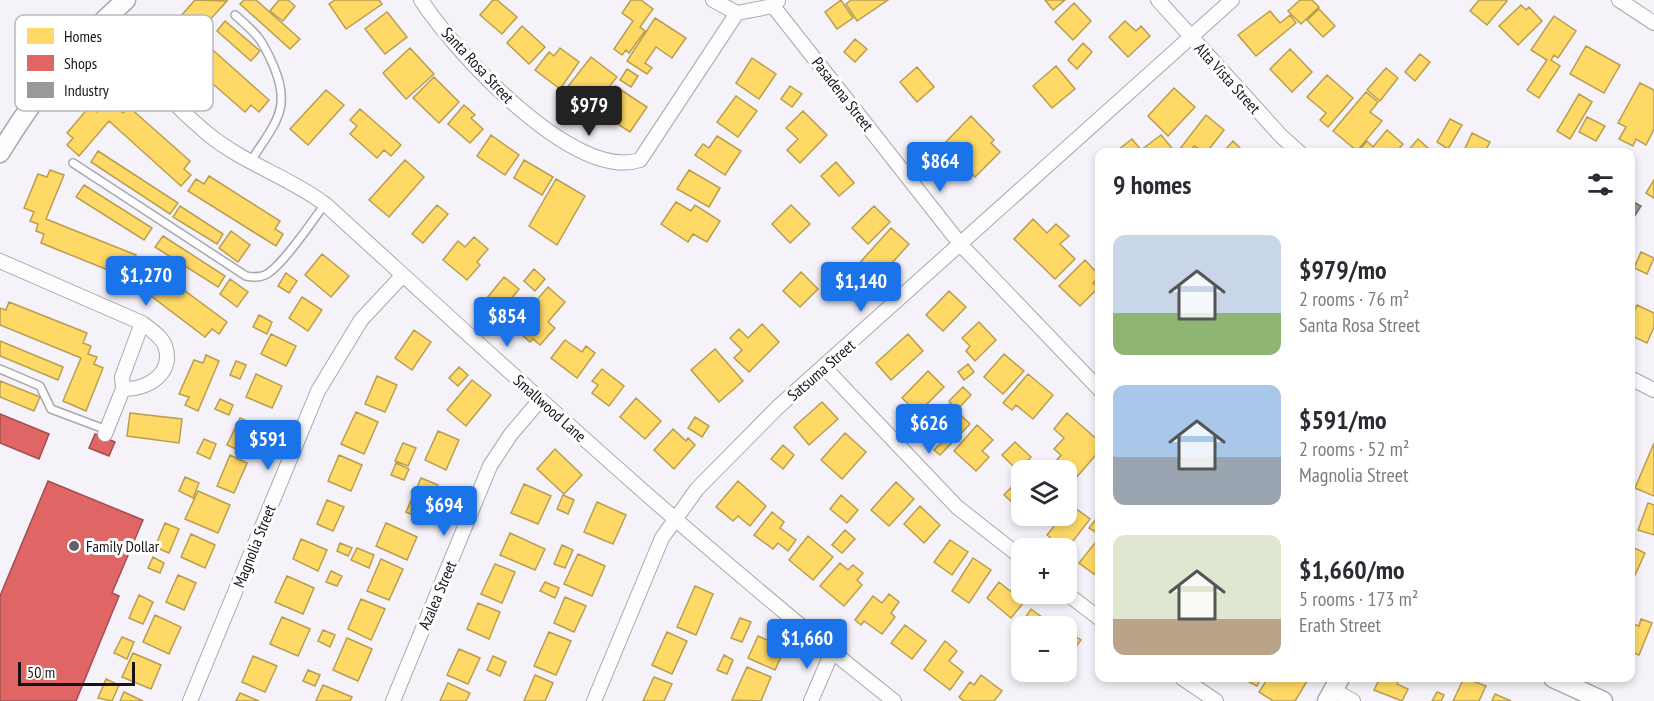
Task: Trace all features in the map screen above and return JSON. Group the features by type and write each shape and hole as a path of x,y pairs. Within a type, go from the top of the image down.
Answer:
{"main road":[{"path":"109,15 126,0"},
{"path":"0,153 27,111"},
{"path":"1562,682 1603,701"}],"street":[{"name":"Santa Rosa Street","path":"421,0 464,54 511,102 563,141 605,162 625,165 640,160 737,13"},
{"path":"713,0 737,13"},
{"name":"Alta Vista Street","path":"1158,0 1294,148"},
{"name":"Satsuma Street","path":"594,701 662,538 697,489 741,442 1232,0"},
{"path":"1619,0 1654,23"},
{"name":"Pasadena Street","path":"737,13 776,3 961,245 1095,385"},
{"name":"Smallwood Lane","path":"184,111 208,135 304,188 325,204 540,400 675,518 832,652 894,701"},
{"path":"0,261 142,323 165,345 168,359 163,373 152,383 135,389 123,389"},
{"name":"Magnolia Street","path":"190,701 318,392 361,320 403,275"},
{"path":"106,432 123,389 122,377 142,323"},
{"path":"824,367 957,507 1011,549"},
{"path":"1635,380 1654,390"},
{"name":"Azalea Street","path":"393,701 490,466 511,434 540,400"},
{"path":"1077,601 1095,615"},
{"path":"811,701 832,652"},
{"path":"1188,682 1216,701"},
{"path":"1333,690 1353,701"}],"lane":[{"path":"235,15 264,43 282,89 283,99 275,122 251,160"},
{"path":"73,163 246,276 256,278 267,275 278,264 325,204"},
{"path":"0,369 40,386 51,409 106,432"}],"building: Homes":[{"path":"195,0 227,1 213,16 182,15"},
{"path":"244,0 256,0 300,39 290,49 240,4"},
{"path":"279,0 288,0 295,6 283,21 270,11"},
{"path":"335,0 379,0 382,4 346,29 329,4"},
{"path":"493,0 497,0 517,17 502,34 480,15"},
{"path":"631,0 641,0 653,9 640,27 645,31 629,53 626,50 622,55 614,49 633,21 622,13"},
{"path":"841,0 853,18 837,29 825,12"},
{"path":"851,0 888,0 857,21 846,4"},
{"path":"1045,0 1065,0 1053,10"},
{"path":"1300,0 1312,0 1319,7 1301,24 1288,11"},
{"path":"1479,0 1507,1 1487,25 1470,11"},
{"path":"1074,3 1091,21 1073,40 1055,22"},
{"path":"1521,5 1526,10 1529,7 1542,21 1518,45 1499,26"},
{"path":"1319,9 1335,26 1323,37 1307,20"},
{"path":"1270,11 1280,23 1290,15 1296,23 1256,56 1238,35"},
{"path":"387,12 407,37 385,54 365,29"},
{"path":"1554,16 1576,31 1558,58 1554,55 1551,60 1560,66 1539,98 1527,90 1547,60 1531,50"},
{"path":"655,18 686,38 672,58 656,47 645,63 652,68 647,74 627,61"},
{"path":"225,21 260,51 251,61 217,31"},
{"path":"1125,21 1136,31 1141,26 1150,36 1128,57 1109,37"},
{"path":"522,26 545,47 529,64 507,43"},
{"path":"855,39 867,49 855,62 844,52"},
{"path":"1083,43 1092,52 1077,69 1068,60"},
{"path":"1586,46 1620,65 1604,93 1570,74"},
{"path":"410,48 434,74 406,99 383,73"},
{"path":"560,48 579,62 560,89 535,70 549,52 554,56"},
{"path":"1290,49 1312,72 1292,92 1270,69"},
{"path":"213,50 269,100 259,112 251,105 245,112 213,84"},
{"path":"1420,54 1430,62 1415,81 1405,72"},
{"path":"591,57 617,77 588,114 562,94"},
{"path":"752,58 776,74 759,99 736,83"},
{"path":"1056,66 1075,89 1052,108 1033,86"},
{"path":"917,67 934,87 917,102 900,82"},
{"path":"1386,68 1398,78 1380,101 1367,90"},
{"path":"627,69 638,76 631,87 620,80"},
{"path":"1327,75 1353,98 1328,127 1320,120 1326,113 1307,97"},
{"path":"434,77 459,102 439,123 413,98"},
{"path":"1640,83 1654,90 1654,129 1646,145 1636,139 1633,146 1619,139 1626,127 1618,123"},
{"path":"615,86 647,107 630,132 599,112"},
{"path":"790,86 802,94 792,107 781,99"},
{"path":"1174,88 1195,107 1168,136 1148,116"},
{"path":"326,90 344,105 308,145 290,129"},
{"path":"1366,92 1378,102 1370,112 1382,121 1360,148 1353,148 1333,131"},
{"path":"1579,94 1592,102 1570,139 1557,131"},
{"path":"736,96 757,111 738,137 717,122"},
{"path":"464,105 475,115 471,118 483,129 470,143 448,124"},
{"path":"360,109 401,145 391,156 384,150 377,158 350,134 357,126 350,120"},
{"path":"86,111 134,111 190,161 184,169 191,175 181,186 109,121 79,156 67,145 73,138 67,133"},
{"path":"803,111 827,135 800,163 787,150 798,139 786,128"},
{"path":"1206,115 1224,130 1210,148 1194,146 1181,148"},
{"path":"971,116 994,140 991,143 1000,152 975,177 943,145"},
{"path":"1587,117 1605,126 1596,141 1579,132"},
{"path":"1450,119 1462,125 1449,148 1437,142"},
{"path":"1387,130 1403,144 1399,148 1361,148 1367,141 1373,147"},
{"path":"1472,133 1490,142 1487,148 1465,148"},
{"path":"491,135 519,155 505,175 477,156"},
{"path":"1161,135 1172,148 1144,148"},
{"path":"717,136 741,151 725,175 695,155 703,144 709,148"},
{"path":"1132,139 1139,148 1120,148"},
{"path":"1418,139 1428,148 1410,148"},
{"path":"1233,141 1240,148 1227,148"},
{"path":"98,151 178,203 170,214 91,162"},
{"path":"405,160 424,177 389,217 369,200"},
{"path":"524,160 553,177 542,195 514,178"},
{"path":"836,162 854,183 839,196 821,176"},
{"path":"50,170 64,175 46,219 136,255 130,269 122,266 118,274 41,243 44,234 36,231 38,224 30,221 34,212 24,208 38,174 47,177"},
{"path":"689,170 720,188 709,207 677,189"},
{"path":"209,176 280,221 275,229 283,234 276,246 188,191 196,179 204,184"},
{"path":"556,179 585,196 557,245 529,226"},
{"path":"1654,180 1654,198 1646,193"},
{"path":"84,185 152,228 144,240 76,197"},
{"path":"676,202 691,211 695,205 720,221 707,242 693,234 688,242 661,224"},
{"path":"437,205 448,214 423,243 412,234"},
{"path":"791,205 810,224 790,243 772,224"},
{"path":"180,206 223,234 217,244 173,217"},
{"path":"874,206 890,222 868,244 852,228"},
{"path":"1033,219 1047,233 1056,224 1069,236 1060,244 1075,259 1055,279 1014,239"},
{"path":"891,228 909,244 874,283 856,267"},
{"path":"231,231 250,245 238,262 219,248"},
{"path":"163,236 225,276 218,287 155,247"},
{"path":"474,237 488,249 477,262 480,265 467,280 443,260 458,241 465,247"},
{"path":"1641,252 1654,258 1647,274 1635,268"},
{"path":"322,254 349,276 331,297 305,275"},
{"path":"1085,260 1095,271 1093,283 1095,291 1080,306 1059,286"},
{"path":"146,262 227,322 219,334 212,329 205,337 138,286 144,278 138,273"},
{"path":"534,269 545,279 535,291 524,281"},
{"path":"801,272 818,289 800,307 783,291"},
{"path":"286,273 297,281 289,293 278,286"},
{"path":"504,277 519,289 502,310 487,298"},
{"path":"230,279 248,292 237,307 220,294"},
{"path":"548,287 565,302 548,322 555,328 540,345 533,339 530,342 513,327"},
{"path":"949,291 966,307 943,331 926,315"},
{"path":"302,297 322,310 308,331 289,318"},
{"path":"9,302 87,333 83,343 91,346 88,354 97,357 94,364 103,368 86,411 63,401 81,358 0,325 0,308 6,310"},
{"path":"1637,305 1654,313 1654,327 1647,343 1635,337"},
{"path":"259,315 272,322 267,334 253,327"},
{"path":"979,322 996,340 975,361 966,351 970,346 962,338"},
{"path":"762,324 779,342 749,372 734,358 742,350 730,338 739,329 748,338"},
{"path":"414,330 431,342 412,370 395,358"},
{"path":"271,334 296,346 286,366 261,354"},
{"path":"908,334 923,351 891,380 876,363"},
{"path":"565,340 582,352 586,346 595,353 577,378 551,358"},
{"path":"0,341 63,367 58,380 0,356"},
{"path":"715,349 743,381 719,402 691,370"},
{"path":"1004,354 1024,371 1003,394 984,377"},
{"path":"206,355 219,361 198,411 185,405 189,397 179,394 194,360 203,363"},
{"path":"236,361 246,365 240,379 230,375"},
{"path":"968,364 974,372 964,380 958,372"},
{"path":"459,367 468,375 458,386 449,378"},
{"path":"602,369 624,386 609,406 592,393 598,385 592,381"},
{"path":"928,371 944,387 918,413 902,398"},
{"path":"256,374 282,386 272,408 246,397"},
{"path":"1028,374 1053,395 1033,419 1016,405 1012,410 1003,403"},
{"path":"377,376 397,385 385,412 365,404"},
{"path":"472,380 491,395 466,426 447,410"},
{"path":"0,381 40,397 34,411 0,397"},
{"path":"963,387 971,395 957,410 949,401"},
{"path":"636,398 661,421 645,439 620,417"},
{"path":"220,399 233,405 229,415 215,409"},
{"path":"822,402 838,419 809,445 794,427"},
{"path":"949,404 970,424 940,455 934,450 943,441 928,426"},
{"path":"356,412 378,422 364,454 341,444"},
{"path":"130,413 182,419 179,443 127,436"},
{"path":"1067,413 1095,438 1095,456 1077,477 1077,460 1057,460 1061,455 1054,449 1064,438 1054,429"},
{"path":"695,417 709,426 702,437 688,428"},
{"path":"240,418 263,428 251,456 227,445"},
{"path":"977,425 993,440 982,451 989,457 976,471 954,451"},
{"path":"673,429 686,441 688,438 695,445 674,469 654,450"},
{"path":"438,431 459,440 446,470 425,460"},
{"path":"845,433 866,452 842,479 821,460"},
{"path":"204,439 216,444 210,459 197,453"},
{"path":"1015,442 1031,457 1028,460 1011,460 1011,464 1002,455"},
{"path":"403,443 416,448 408,466 395,461"},
{"path":"1654,443 1654,496 1635,488"},
{"path":"783,445 794,455 783,469 771,459"},
{"path":"555,449 582,475 564,494 537,469"},
{"path":"230,455 247,463 234,493 217,486"},
{"path":"339,455 362,465 351,491 328,481"},
{"path":"396,463 409,469 404,480 391,475"},
{"path":"185,477 199,483 193,498 179,491"},
{"path":"421,478 438,485 423,519 406,512"},
{"path":"738,481 766,506 750,526 738,516 733,521 716,507"},
{"path":"896,482 914,499 889,526 871,510"},
{"path":"524,484 551,496 538,524 511,513"},
{"path":"1011,488 1011,501 1004,495"},
{"path":"198,491 230,505 218,533 185,519"},
{"path":"563,495 574,500 568,514 557,509"},
{"path":"841,495 858,510 847,523 830,509"},
{"path":"327,500 344,507 333,531 317,524"},
{"path":"597,502 626,515 613,544 584,532"},
{"path":"1648,503 1654,505 1654,535 1638,530"},
{"path":"920,506 940,525 924,543 904,524"},
{"path":"1077,509 1090,519 1075,538 1051,538 1047,535 1054,526 1077,526"},
{"path":"772,512 784,522 780,528 796,540 788,551 778,543 773,549 754,535"},
{"path":"1095,520 1095,532 1089,528"},
{"path":"165,523 179,529 169,553 155,547"},
{"path":"386,523 417,537 407,560 376,546"},
{"path":"845,530 855,539 842,553 832,545"},
{"path":"510,533 545,549 535,570 500,555"},
{"path":"191,534 215,545 205,568 181,557"},
{"path":"808,536 833,557 813,580 789,560"},
{"path":"301,539 327,550 318,571 293,559"},
{"path":"950,540 968,552 952,575 934,562"},
{"path":"340,543 352,548 348,556 337,551"},
{"path":"1095,543 1095,573 1079,563"},
{"path":"562,545 573,550 565,568 554,564"},
{"path":"357,548 374,555 369,568 351,560"},
{"path":"1635,548 1645,553 1635,575"},
{"path":"578,554 605,566 592,596 564,584"},
{"path":"153,557 164,563 160,573 148,568"},
{"path":"973,558 991,570 969,603 952,591"},
{"path":"381,559 403,569 389,600 367,591"},
{"path":"840,563 848,570 853,565 863,573 857,580 862,585 844,606 820,586"},
{"path":"495,564 515,572 502,603 481,594"},
{"path":"331,571 342,576 337,586 326,582"},
{"path":"178,575 196,583 184,610 166,602"},
{"path":"287,576 314,588 303,614 275,602"},
{"path":"545,582 559,588 555,598 540,591"},
{"path":"999,582 1011,592 1011,604 1022,604 1011,618 987,598"},
{"path":"695,586 713,594 696,635 677,627"},
{"path":"889,594 899,602 891,613 895,617 882,634 864,621 861,625 855,620 873,596 882,603"},
{"path":"139,595 153,602 143,624 129,618"},
{"path":"565,597 586,606 574,632 554,623"},
{"path":"361,599 385,609 371,640 348,629"},
{"path":"478,603 500,612 489,639 467,629"},
{"path":"1031,609 1041,616 1026,616"},
{"path":"155,615 181,627 169,654 143,642"},
{"path":"282,617 310,629 298,656 270,644"},
{"path":"740,618 751,622 742,642 731,638"},
{"path":"1641,619 1652,623 1639,655 1635,653 1635,625 1639,626"},
{"path":"905,625 926,641 912,659 891,643"},
{"path":"323,630 335,635 330,647 318,641"},
{"path":"549,632 571,641 556,675 534,666"},
{"path":"667,632 687,641 672,674 652,665"},
{"path":"758,636 785,648 775,670 748,658"},
{"path":"122,637 134,642 127,659 114,653"},
{"path":"347,638 372,649 358,681 333,670"},
{"path":"945,641 957,651 949,661 963,672 950,690 924,670"},
{"path":"459,649 480,658 468,684 447,675"},
{"path":"133,653 161,665 151,689 122,677"},
{"path":"724,655 733,660 727,674 717,670"},
{"path":"253,656 277,666 265,692 242,682"},
{"path":"493,656 506,662 500,676 487,670"},
{"path":"747,667 771,677 761,701 732,700"},
{"path":"308,670 320,675 315,686 303,681"},
{"path":"535,675 553,683 545,701 524,701"},
{"path":"981,675 1002,691 994,701 964,701 959,697 970,682 974,685"},
{"path":"654,677 672,684 664,701 643,701"},
{"path":"106,679 119,685 112,701 98,698"},
{"path":"1265,682 1307,682 1295,701 1273,701 1259,692"},
{"path":"1378,682 1398,682 1397,684 1408,689 1402,701 1374,690"},
{"path":"1462,682 1475,682 1486,686 1479,701 1453,701"},
{"path":"448,683 470,693 466,701 440,701"},
{"path":"323,685 352,697 350,701 316,701"},
{"path":"124,692 143,701 120,701"},
{"path":"1437,692 1444,695 1441,701 1432,701"},
{"path":"240,693 259,701 236,701"},
{"path":"1495,694 1511,701 1492,701"}],"building: Shops":[{"path":"0,414 49,434 39,459 0,443"},
{"path":"95,434 115,442 109,456 89,448"},
{"path":"48,481 143,520 112,593 119,596 76,701 0,701 0,596"}],"building: Industry":[{"path":"1635,203 1641,206 1635,215"}],"place":[{"name":"Family Dollar","path":"74,546"}]}
